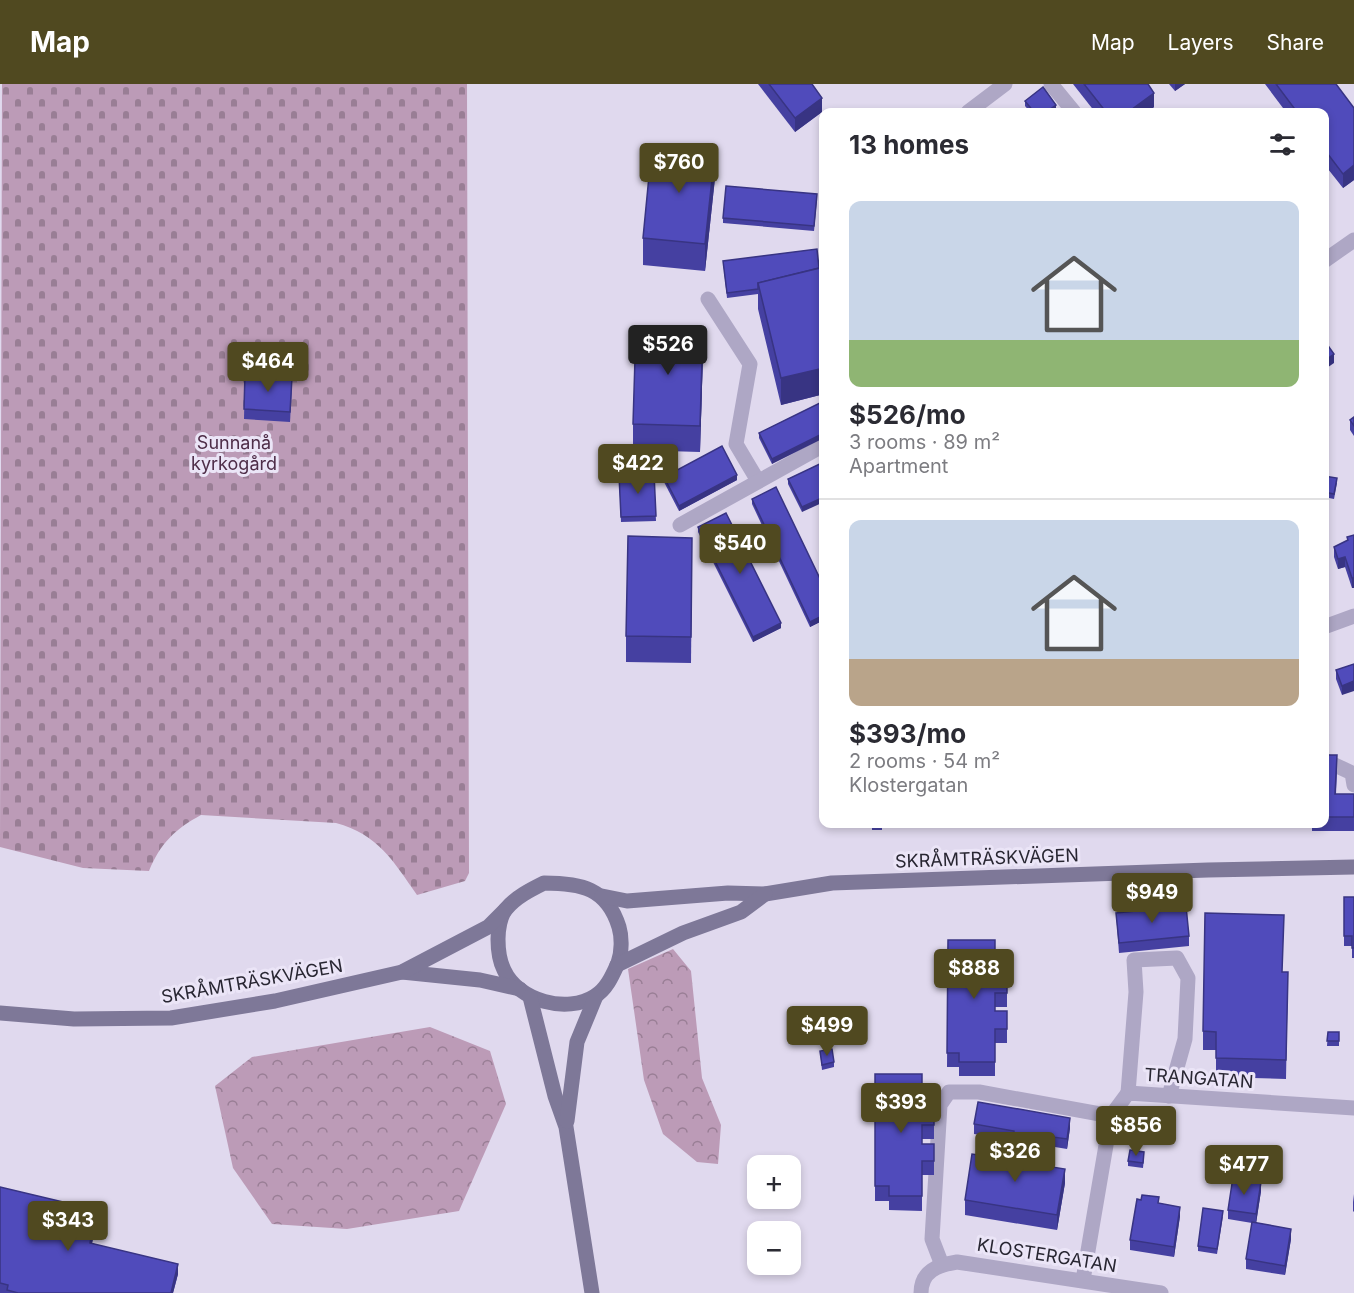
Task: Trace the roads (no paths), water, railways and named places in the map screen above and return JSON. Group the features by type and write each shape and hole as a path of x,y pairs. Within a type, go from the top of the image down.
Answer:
{"main road":[{"name":"SKRÅMTRÄSKVÄGEN","path":"602,896 627,901 728,893 765,894 832,883 1354,867"},
{"path":"566,1127 577,1042 596,996 611,979 620,958 621,933 614,912 602,896 586,888 567,883 544,883 523,894 505,910 498,931 498,955 505,973 525,993 551,1004 574,1004 596,996"},
{"name":"SKRÅMTRÄSKVÄGEN","path":"617,965 683,933 741,912 765,894"},
{"name":"SKRÅMTRÄSKVÄGEN","path":"0,1013 74,1018 171,1018 275,1001 402,972 488,927 505,910"},
{"name":"SKRÅMTRÄSKVÄGEN","path":"402,972 469,978 525,993"},
{"path":"525,993 566,1127 592,1293"}],"street":[{"path":"973,108 1005,84"},
{"path":"1052,84 1071,108"},
{"path":"1329,258 1354,240"},
{"path":"708,299 750,364 736,444 758,481"},
{"path":"680,525 819,448"},
{"path":"1329,625 1354,616"},
{"path":"1329,762 1352,773 1354,784"},
{"path":"1128,1093 1136,992 1134,960 1177,958 1188,978 1185,1039 1169,1096"},
{"path":"921,1293 921,1284 935,1268 932,1239 940,1105 949,1092 979,1092 1111,1116"},
{"name":"TRANGATAN","path":"1083,1280 1111,1116 1128,1093 1354,1108"},
{"name":"KLOSTERGATAN","path":"935,1268 957,1262 990,1265 1161,1293"}],"park label":[{"name":"Sunnanå kyrkogård","path":"234,452"}]}
